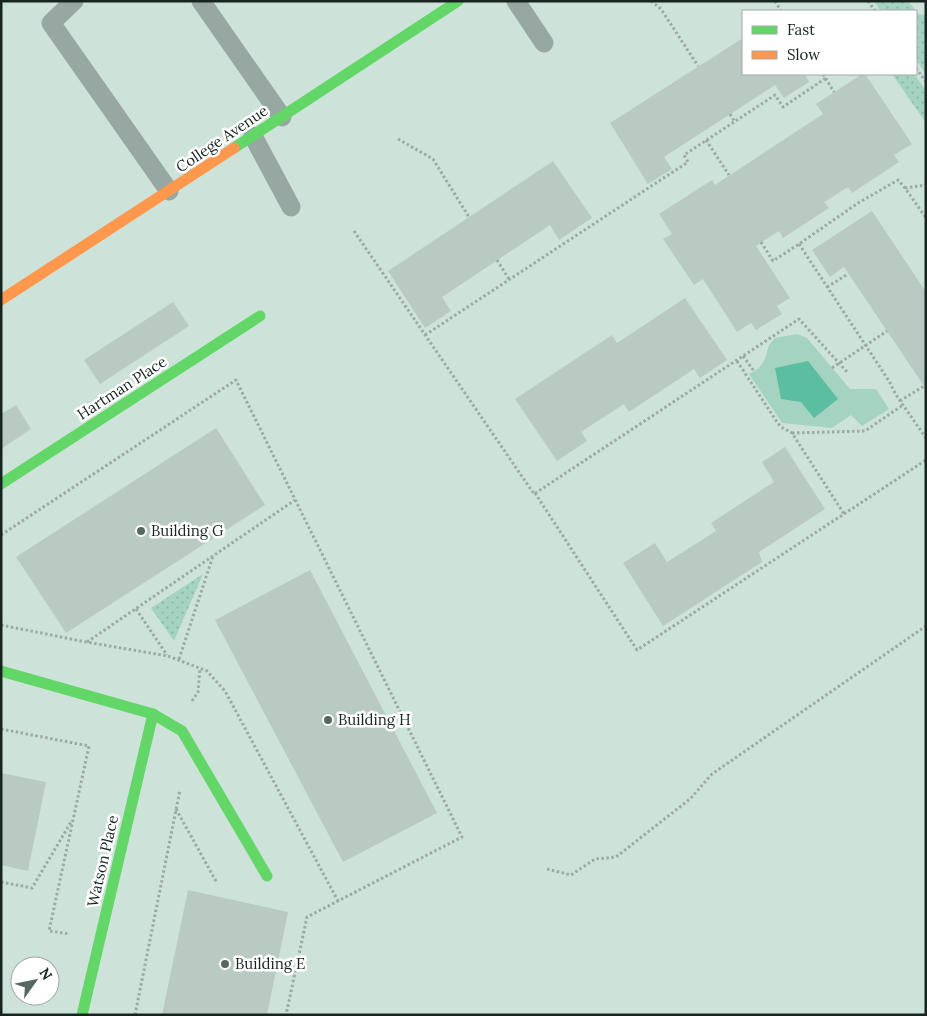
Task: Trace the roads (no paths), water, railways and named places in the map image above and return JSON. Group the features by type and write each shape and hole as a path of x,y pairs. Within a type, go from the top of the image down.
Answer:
{"street":[{"name":"College Avenue","path":"1,300 458,1"},
{"name":"Hartman Place","path":"1,484 260,316"},
{"path":"1,671 153,714 182,730 267,876"},
{"name":"Watson Place","path":"82,1015 153,714"}],"lane":[{"path":"74,1 51,23 169,191"},
{"path":"200,1 282,117"},
{"path":"516,1 544,43"},
{"path":"253,136 290,207"}],"place":[{"name":"Building G","path":"141,531"},
{"name":"Building H","path":"328,720"},
{"name":"Building E","path":"225,964"}]}
